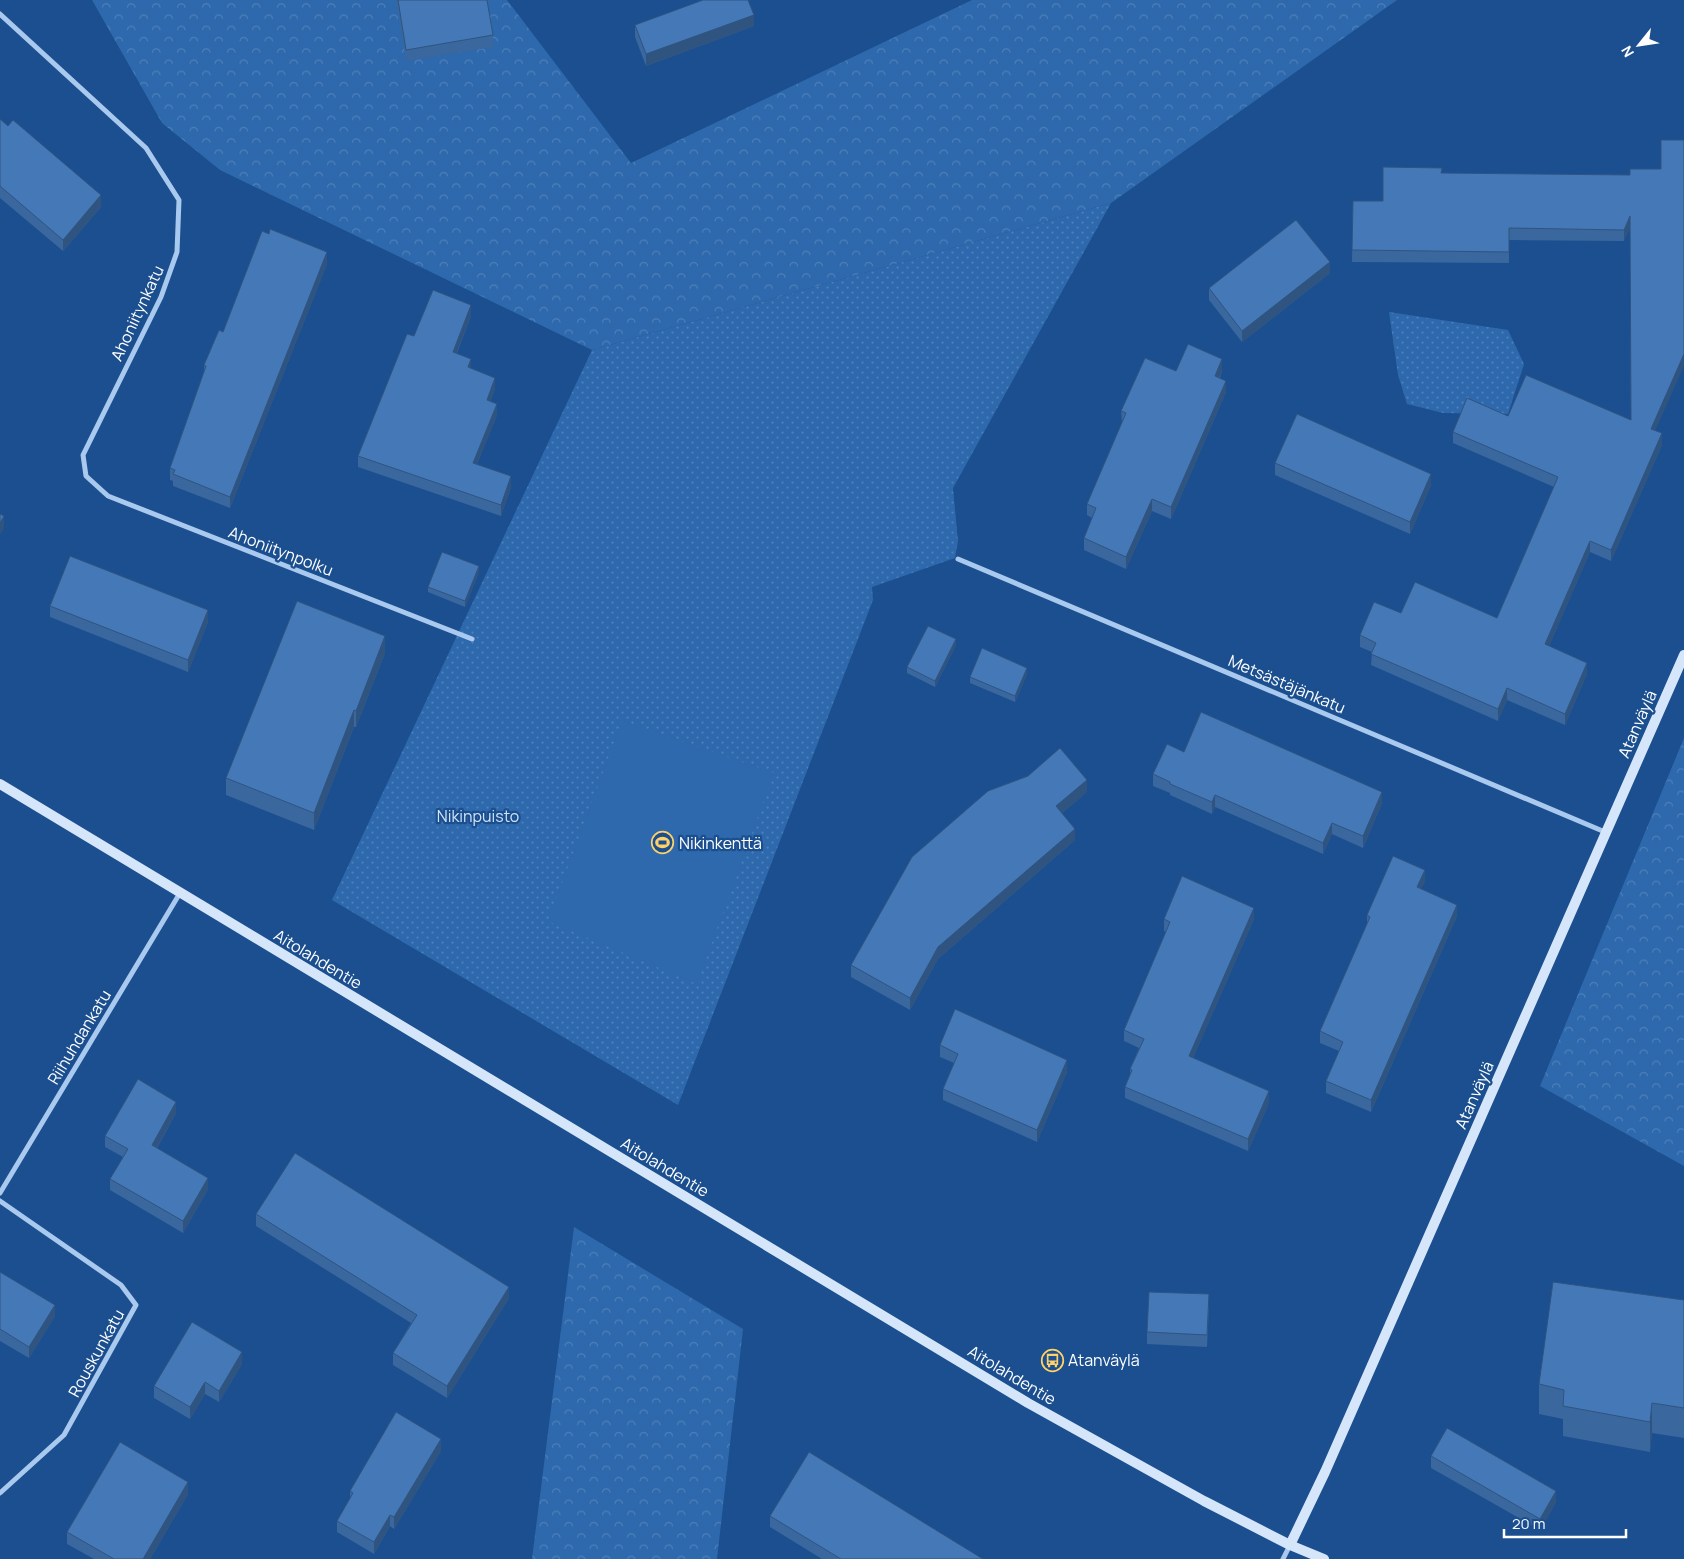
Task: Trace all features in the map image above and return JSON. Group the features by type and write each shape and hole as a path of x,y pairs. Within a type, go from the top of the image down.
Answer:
{"main road":[{"name":"Atanväylä","path":"1290,1545 1325,1472 1684,656"},
{"name":"Aitolahdentie","path":"0,784 1028,1403 1204,1501 1290,1545 1324,1559"}],"street":[{"name":"Ahoniitynkatu","path":"0,14 146,148 179,200 177,252 161,297 83,455 86,476"},
{"name":"Ahoniitynpolku","path":"86,476 108,496 472,639"},
{"name":"Metsästäjänkatu","path":"958,559 1606,832"},
{"name":"Riihuhdankatu","path":"0,1192 180,893"},
{"name":"Rouskunkatu","path":"0,1200 121,1285 136,1306 64,1436 0,1493"},
{"path":"1283,1559 1290,1545"}],"green space":[{"path":"92,0 507,0 631,163 972,0 1397,0 1111,203 592,350 220,170 162,123"},
{"name":"Nikinpuisto","path":"1111,203 953,488 958,541 955,558 872,587 873,600 678,1105 332,900 592,350"},
{"path":"1389,312 1508,330 1524,364 1508,414 1443,413 1407,404 1398,375"},
{"name":"Nikinkenttä","path":"622,721 774,773 697,984 548,921"},
{"path":"1684,738 1684,1166 1540,1086"},
{"path":"574,1227 743,1329 717,1559 532,1559"}],"building":[{"path":"398,0 487,0 493,35 406,50"},
{"path":"703,0 748,0 754,15 646,54 635,25"},
{"path":"0,119 8,126 13,120 101,195 63,240 0,186"},
{"path":"1661,140 1684,140 1684,354 1651,429 1662,433 1611,550 1590,541 1545,644 1587,663 1565,714 1507,688 1498,709 1371,654 1376,643 1360,635 1374,602 1401,613 1415,582 1497,618 1558,477 1453,432 1467,398 1508,416 1526,375 1631,420 1630,216 1624,230 1509,228 1509,252 1352,250 1353,201 1383,201 1383,167 1442,168 1441,173 1630,175 1630,169 1661,169"},
{"path":"1296,220 1330,262 1242,331 1209,288"},
{"path":"270,229 327,252 230,497 173,474 175,470 170,468 206,366 204,365 219,330 223,332 262,231 269,234"},
{"path":"433,290 471,305 453,352 471,359 468,367 495,378 487,400 497,404 473,463 511,476 501,505 358,456 407,334 414,336"},
{"path":"1188,344 1222,359 1215,376 1226,381 1171,507 1152,499 1126,557 1084,538 1096,508 1087,504 1126,413 1121,411 1145,358 1176,371"},
{"path":"1297,414 1431,474 1410,522 1275,463"},
{"path":"0,514 4,516 0,523"},
{"path":"442,552 479,566 465,601 428,587"},
{"path":"70,556 208,610 188,660 50,606"},
{"path":"297,601 385,636 314,813 226,778"},
{"path":"928,626 956,639 935,681 907,667"},
{"path":"982,648 1027,668 1015,696 970,677"},
{"path":"1201,712 1382,792 1363,836 1332,823 1323,843 1215,795 1212,802 1170,784 1170,782 1153,774 1167,744 1184,752"},
{"path":"1060,748 1087,780 1056,806 1075,829 938,947 910,998 851,965 912,857 988,791 1028,776"},
{"path":"1393,856 1425,870 1417,887 1457,905 1371,1100 1326,1081 1343,1042 1320,1031 1370,917 1367,915"},
{"path":"1182,876 1254,908 1189,1056 1269,1091 1248,1139 1125,1087 1132,1070 1130,1069 1144,1039 1124,1030 1170,922 1164,919"},
{"path":"955,1009 1067,1060 1037,1130 943,1089 958,1054 940,1045"},
{"path":"138,1079 176,1102 152,1145 208,1178 183,1221 110,1179 128,1149 105,1136"},
{"path":"295,1153 509,1287 447,1386 393,1353 417,1315 256,1214"},
{"path":"0,1272 55,1305 29,1347 0,1329"},
{"path":"1553,1282 1684,1300 1684,1408 1652,1403 1650,1422 1563,1406 1564,1390 1539,1384"},
{"path":"1149,1292 1209,1294 1207,1335 1147,1332"},
{"path":"192,1322 242,1352 219,1391 205,1382 190,1407 154,1386"},
{"path":"396,1412 441,1439 394,1517 390,1515 374,1542 337,1521 353,1493 350,1491"},
{"path":"1447,1428 1556,1491 1540,1519 1431,1456"},
{"path":"120,1442 188,1482 143,1559 114,1559 67,1532"},
{"path":"809,1452 983,1559 841,1559 770,1516"}],"place":[{"name":"Nikinkenttä","path":"663,843"},
{"name":"Atanväylä","path":"1052,1360"}]}
